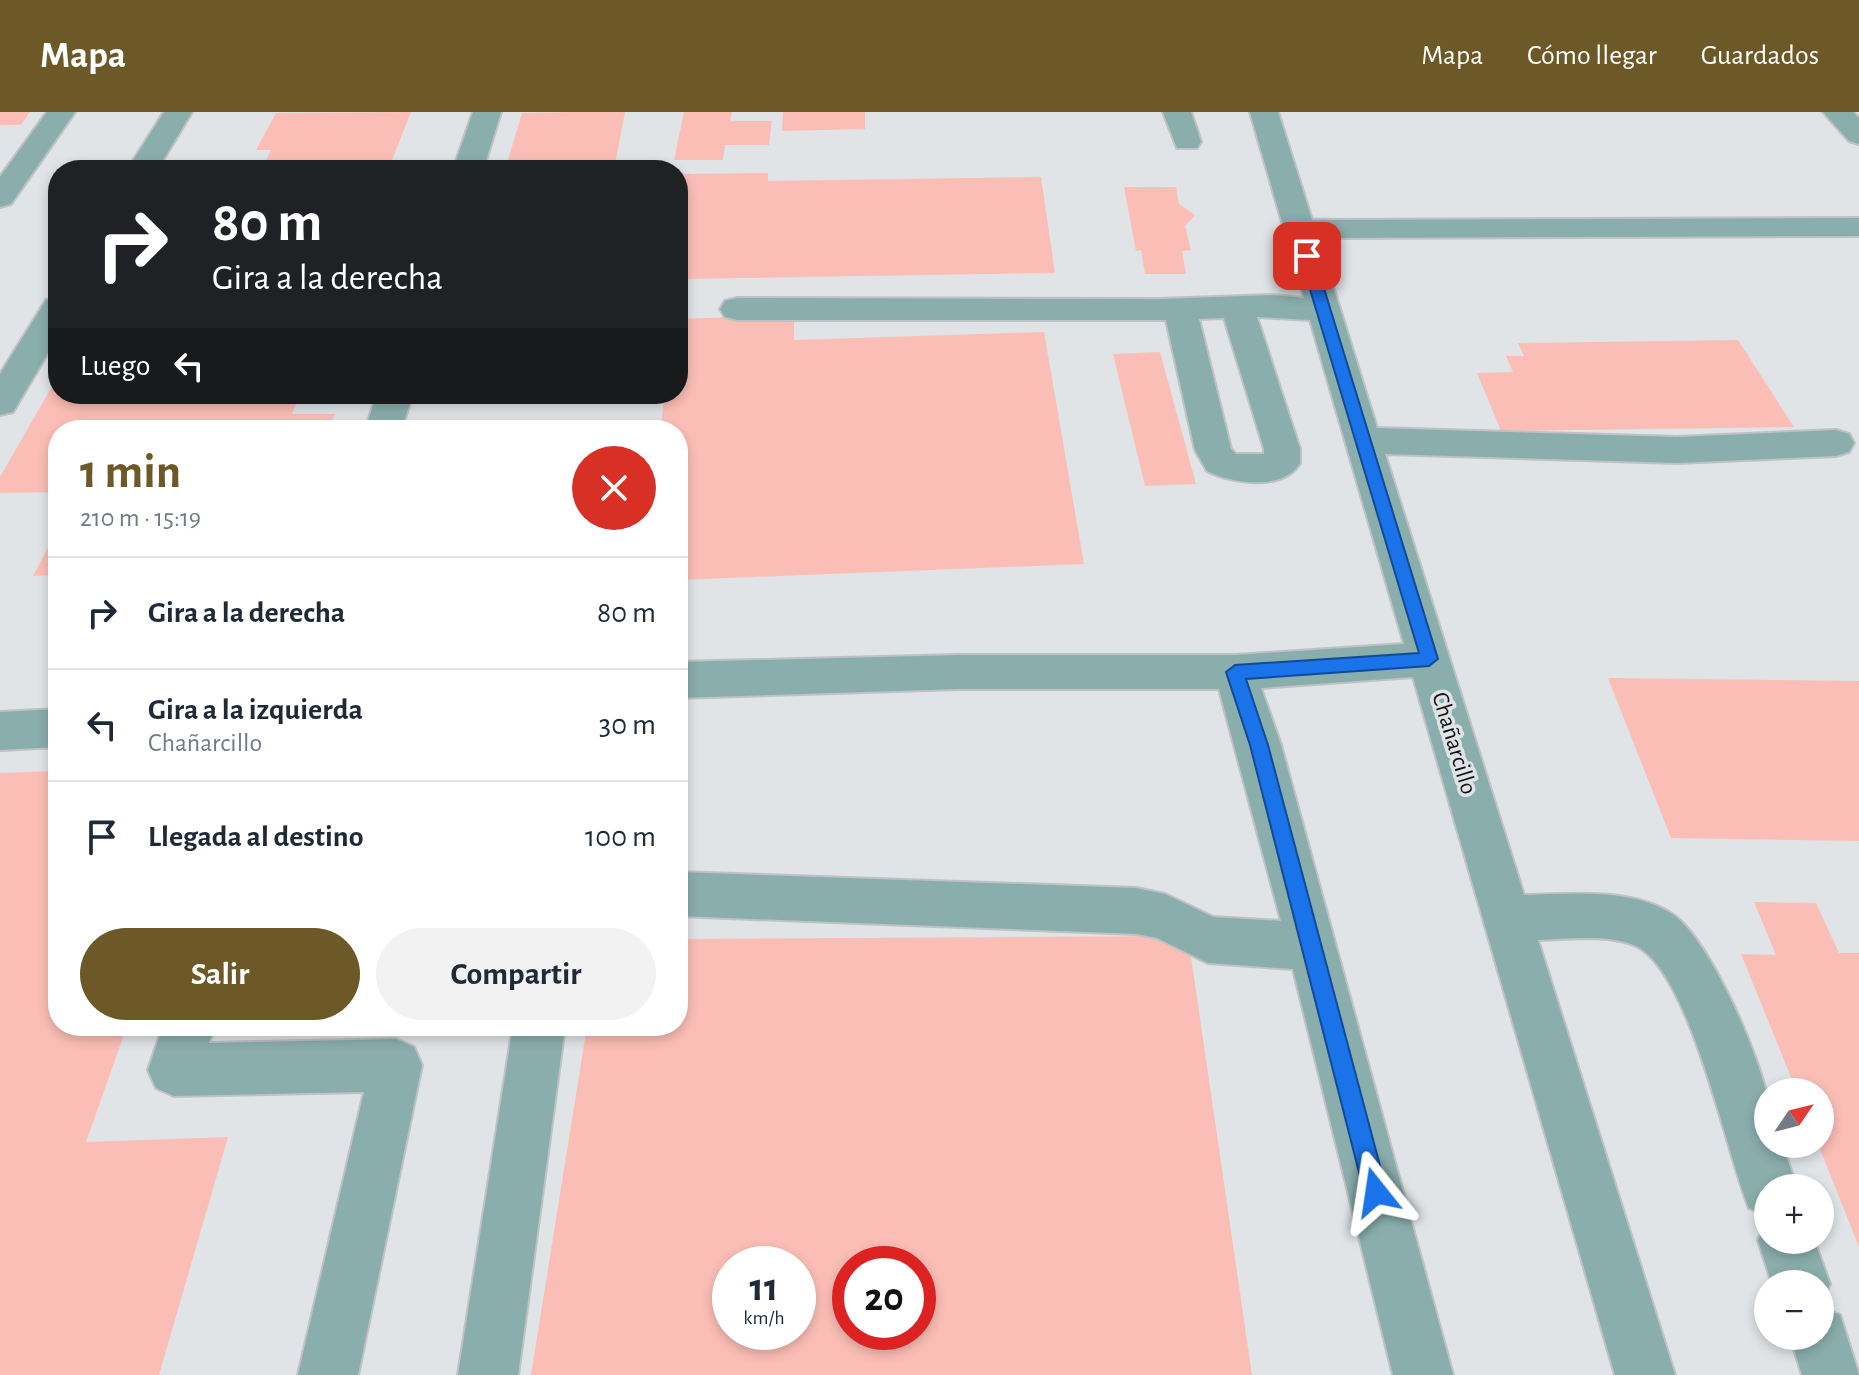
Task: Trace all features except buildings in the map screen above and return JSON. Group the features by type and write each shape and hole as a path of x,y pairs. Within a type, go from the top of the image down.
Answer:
{"street":[{"path":"0,198 61,112"},
{"path":"148,160 178,112"},
{"path":"471,160 487,112"},
{"path":"1177,112 1187,142"},
{"name":"Chañarcillo","path":"1264,112 1645,1375"},
{"path":"1299,229 1859,227"},
{"path":"737,309 1180,309 1272,306 1324,311"},
{"path":"1180,309 1213,450 1220,462 1233,466 1275,467 1282,463 1282,449 1237,307"},
{"path":"0,403 48,324"},
{"path":"1363,440 1677,450 1836,443"},
{"path":"688,680 959,672 1235,672 1429,659"},
{"path":"1235,672 1259,745 1423,1375"},
{"path":"0,731 48,729"},
{"path":"688,894 1136,911 1165,917 1208,940 1312,947"},
{"path":"1507,918 1586,916 1652,928 1672,945 1702,992 1764,1174"},
{"path":"186,1036 174,1070 396,1065 328,1375"},
{"path":"488,1375 538,1036"},
{"path":"1824,1350 1832,1375"}],"route":[{"path":"1307,256 1429,659 1235,672 1259,745 1376,1192"}]}
